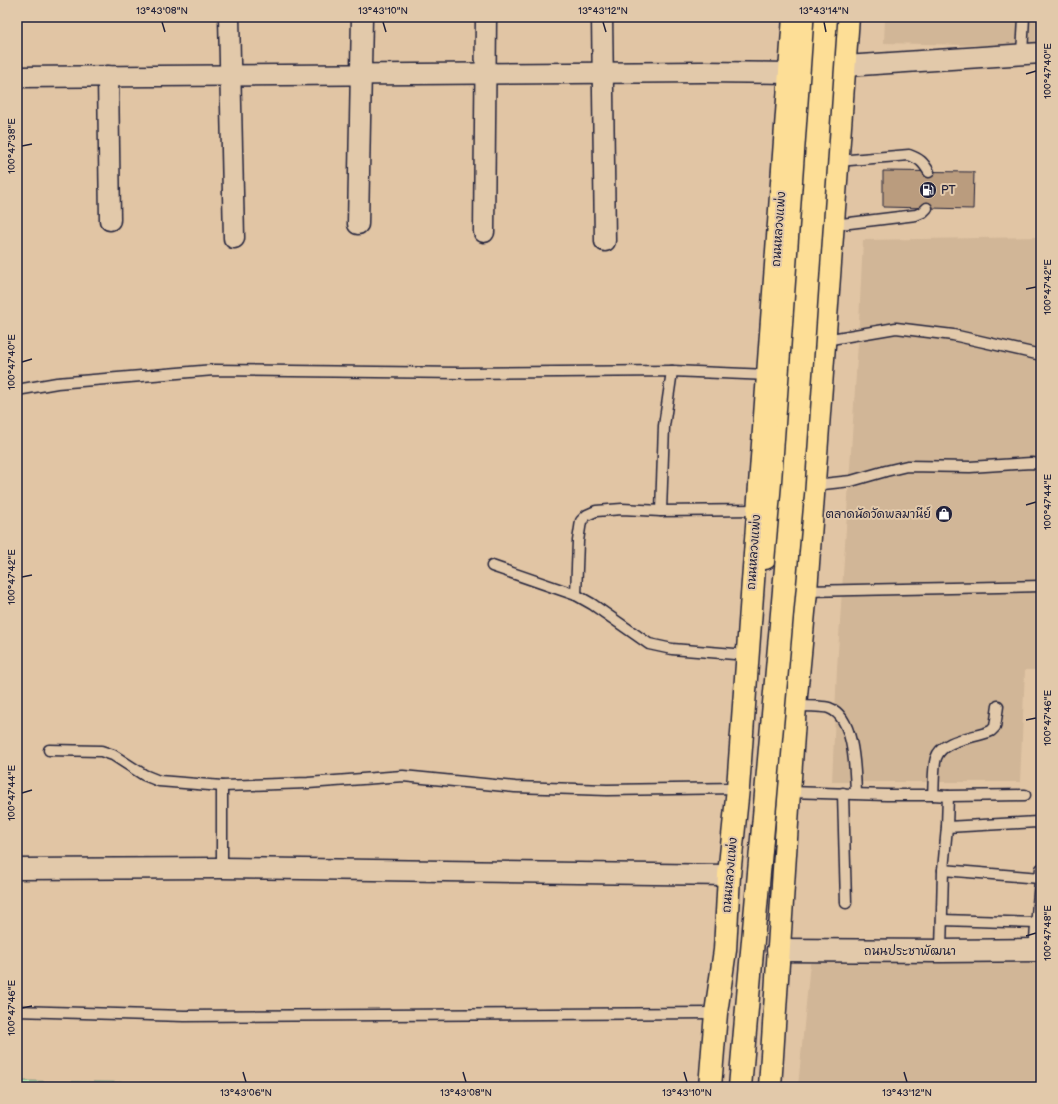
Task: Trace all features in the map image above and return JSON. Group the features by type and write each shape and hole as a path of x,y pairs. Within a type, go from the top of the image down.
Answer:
{"main road":[{"name":"ถนนหลวงแพ่ง","path":"710,1087 716,1013 725,950 729,875 738,788 794,17"},
{"path":"750,623 775,514 781,468 813,17"},
{"path":"740,1087 793,489 826,17"},
{"path":"770,1087 795,706 806,591 848,17"},
{"path":"725,950 778,950"}],"street":[{"path":"230,17 234,238"},
{"path":"358,224 362,17"},
{"path":"484,232 486,17"},
{"path":"602,17 605,241"},
{"path":"845,66 1032,53"},
{"path":"17,77 362,74 790,73"},
{"path":"108,76 110,220"},
{"path":"17,869 222,868 729,875"},
{"name":"ถนนประชาพัฒนา","path":"778,950 1038,950"}],"lane":[{"path":"1024,17 1032,53"},
{"path":"838,161 909,155 924,163 929,172"},
{"path":"833,225 916,215 923,212 927,208"},
{"path":"825,340 896,328 953,334 1041,355"},
{"path":"17,390 57,383 214,370 461,373 672,372 769,375"},
{"path":"661,511 664,426 672,372"},
{"path":"814,484 851,481 886,470 907,466 970,467 1031,463 1041,464"},
{"path":"576,595 578,541 581,521 587,515 596,512 622,509 661,511 758,510"},
{"path":"492,566 576,595 592,604 648,644 672,649 747,655"},
{"path":"806,591 1041,586"},
{"path":"795,706 829,708 840,716 848,730 854,752 856,793"},
{"path":"933,795 936,759 939,751 948,744 991,731 995,727 998,706"},
{"path":"49,750 101,751 113,755 144,775 159,781 222,786 403,776 515,787 608,790 738,788"},
{"path":"222,786 222,868"},
{"path":"789,792 948,796 1025,795"},
{"path":"843,793 846,903"},
{"path":"941,951 943,870 948,796"},
{"path":"947,827 1037,822 1041,826"},
{"path":"943,870 1040,874 1036,923 1038,950"},
{"path":"942,920 1036,923"},
{"path":"17,1011 184,1016 716,1013"}],"shaded area":[{"path":"885,17 1041,17 1041,45 1009,46 884,43"},
{"path":"1041,237 1041,670 1025,670 1020,782 832,782 837,668 858,343 863,240"},
{"path":"810,963 1041,963 1041,1087 798,1087"}],"green space":[{"path":"17,1081 472,1087 17,1087"}],"building":[{"name":"PT","path":"883,171 974,172 973,209 883,207"}],"place":[{"name":"PT","path":"928,190"},
{"name":"ตลาดนัดวัดพลมานีย์","path":"944,514"}]}
